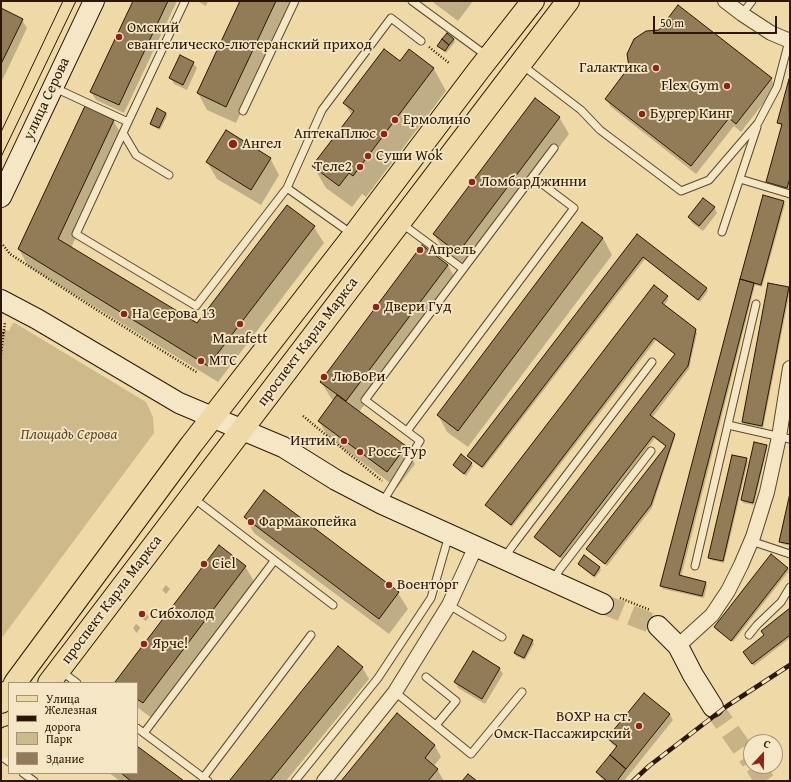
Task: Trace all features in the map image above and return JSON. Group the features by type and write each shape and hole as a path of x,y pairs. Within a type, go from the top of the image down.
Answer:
{"main road":[{"name":"улица Серова","path":"1,196 94,1"},
{"name":"проспект Карла Маркса","path":"16,682 191,445 533,1"},
{"name":"проспект Карла Маркса","path":"54,676 568,1"},
{"path":"1,300 37,319 179,403 283,446 336,480 382,504 553,580 603,604"},
{"path":"658,626 678,646 693,675 713,707"},
{"path":"1,702 8,692"},
{"path":"1,748 8,738"}],"street":[{"path":"725,1 742,14 771,32 790,41"},
{"path":"678,646 712,615 728,592 751,541 785,438 790,368"},
{"path":"324,781 395,692 449,605 476,546"}],"lane":[{"path":"184,1 76,234 196,306 287,188 322,110 391,18 421,41"},
{"path":"243,111 295,1"},
{"path":"412,1 489,57"},
{"path":"742,14 752,1"},
{"path":"722,232 758,123 777,87 790,41"},
{"path":"520,64 581,110 600,130 681,191 709,180 758,123"},
{"path":"53,87 128,122"},
{"path":"123,132 136,155 169,175"},
{"path":"382,504 420,441 365,400 554,148"},
{"path":"407,431 574,208 532,176"},
{"path":"740,179 790,194"},
{"path":"287,188 354,235"},
{"path":"400,221 463,270"},
{"path":"695,566 756,304"},
{"path":"504,559 518,537 652,362"},
{"path":"728,425 785,438"},
{"path":"553,580 651,451"},
{"path":"191,496 333,605"},
{"path":"295,781 378,678 431,598 449,534"},
{"path":"751,541 790,554"},
{"path":"144,733 274,561"},
{"path":"749,635 756,625 781,602 790,587"},
{"path":"449,605 502,637"},
{"path":"138,729 206,779 311,634"},
{"path":"54,676 75,682"},
{"path":"426,677 456,701 436,725"},
{"path":"395,692 471,754 522,692"},
{"path":"24,774 34,781"}],"path":[{"path":"421,41 449,63"},
{"path":"3,245 10,254 198,373"},
{"path":"1,354 5,322"},
{"path":"1,336 5,330"}],"green space":[{"name":"Площадь Серова","path":"13,323 146,402 153,417 154,433 1,639 1,329 9,331"}],"building":[{"path":"133,1 168,1 119,105 90,92"},
{"path":"240,1 276,1 226,107 197,93"},
{"path":"678,5 772,78 736,124 729,118 691,166 605,99 629,67 627,54 634,39 646,31 659,30"},
{"path":"1,8 23,19 1,64"},
{"path":"447,33 454,39 449,45 442,39"},
{"path":"442,39 449,45 445,51 437,46"},
{"path":"384,49 400,61 409,49 434,68 353,176 349,173 339,186 312,166 354,111 343,103"},
{"path":"180,55 194,62 183,85 169,78"},
{"path":"789,79 790,178 787,188 766,182 782,124 777,123"},
{"path":"535,98 560,117 458,253 433,234"},
{"path":"85,106 114,120 58,239 197,323 287,205 315,226 208,366 18,249"},
{"path":"157,108 166,113 159,128 150,124"},
{"path":"226,130 271,158 251,190 206,162"},
{"path":"763,195 784,201 761,285 740,279"},
{"path":"703,198 715,207 699,226 688,217"},
{"path":"582,222 603,238 458,431 437,415"},
{"path":"637,234 707,288 698,300 643,257 482,467 467,456"},
{"path":"422,245 448,265 346,401 320,382"},
{"path":"740,279 754,283 679,575 706,582 702,596 660,586"},
{"path":"768,283 789,287 762,426 742,422"},
{"path":"654,285 668,296 662,303 696,329 688,366 650,415 675,434 651,505 605,564 586,549 666,446 653,436 560,557 534,537 675,354 654,338 511,525 485,505"},
{"path":"337,395 406,446 387,472 318,421"},
{"path":"754,442 767,445 753,503 741,500"},
{"path":"461,454 472,463 464,474 453,465"},
{"path":"732,455 747,458 723,561 708,558"},
{"path":"264,490 399,592 379,619 244,517"},
{"path":"790,493 790,544 779,542"},
{"path":"219,545 246,566 143,703 138,700 138,682 115,682"},
{"path":"771,554 788,568 731,641 714,627"},
{"path":"584,555 600,567 594,576 578,564"},
{"path":"790,608 790,635 752,664 743,652 764,635 761,631"},
{"path":"523,635 533,640 524,658 514,653"},
{"path":"338,646 363,667 270,781 231,781 230,780"},
{"path":"473,651 500,668 482,699 454,682"},
{"name":"ВОХР на ст. Омск-Пассажирский","path":"644,693 670,714 626,769 610,755 617,746 607,738"},
{"path":"397,713 435,745 425,758 438,769 428,781 341,781"},
{"path":"138,747 184,781 131,781 122,774 138,774"},
{"path":"610,755 626,769 617,781 607,781 596,772"},
{"path":"468,774 477,781 462,781"}],"tunnel":[{"path":"603,604 658,626"},
{"path":"713,707 743,750"},
{"path":"760,774 765,781"}],"tram line":[{"path":"1,132 63,1"},
{"path":"1,157 76,1"}],"railway":[{"path":"633,781 649,766 727,706 790,665"}],"place":[{"name":"Омский евангелическо-лютеранский приход","path":"119,37"},
{"name":"Галактика","path":"656,68"},
{"name":"Flex Gym","path":"727,86"},
{"name":"Бургер Кинг","path":"642,114"},
{"name":"Ермолино","path":"395,120"},
{"name":"АптекаПлюс","path":"384,134"},
{"name":"Ангел","path":"233,144"},
{"name":"Суши Wok","path":"368,156"},
{"name":"Теле2","path":"360,167"},
{"name":"ЛомбарДжинни","path":"472,182"},
{"name":"Апрель","path":"420,250"},
{"name":"Двери Гуд","path":"376,307"},
{"name":"На Серова 13","path":"124,314"},
{"name":"Marafett","path":"240,324"},
{"name":"МТС","path":"201,361"},
{"name":"ЛюВоРи","path":"324,377"},
{"name":"Интим","path":"344,441"},
{"name":"Росс-Тур","path":"360,452"},
{"name":"Фармакопейка","path":"251,522"},
{"name":"Ciel","path":"204,564"},
{"name":"Военторг","path":"389,585"},
{"name":"Сибхолод","path":"142,614"},
{"name":"Ярче!","path":"144,644"},
{"name":"ВОХР на ст. Омск-Пассажирский","path":"639,726"}]}
